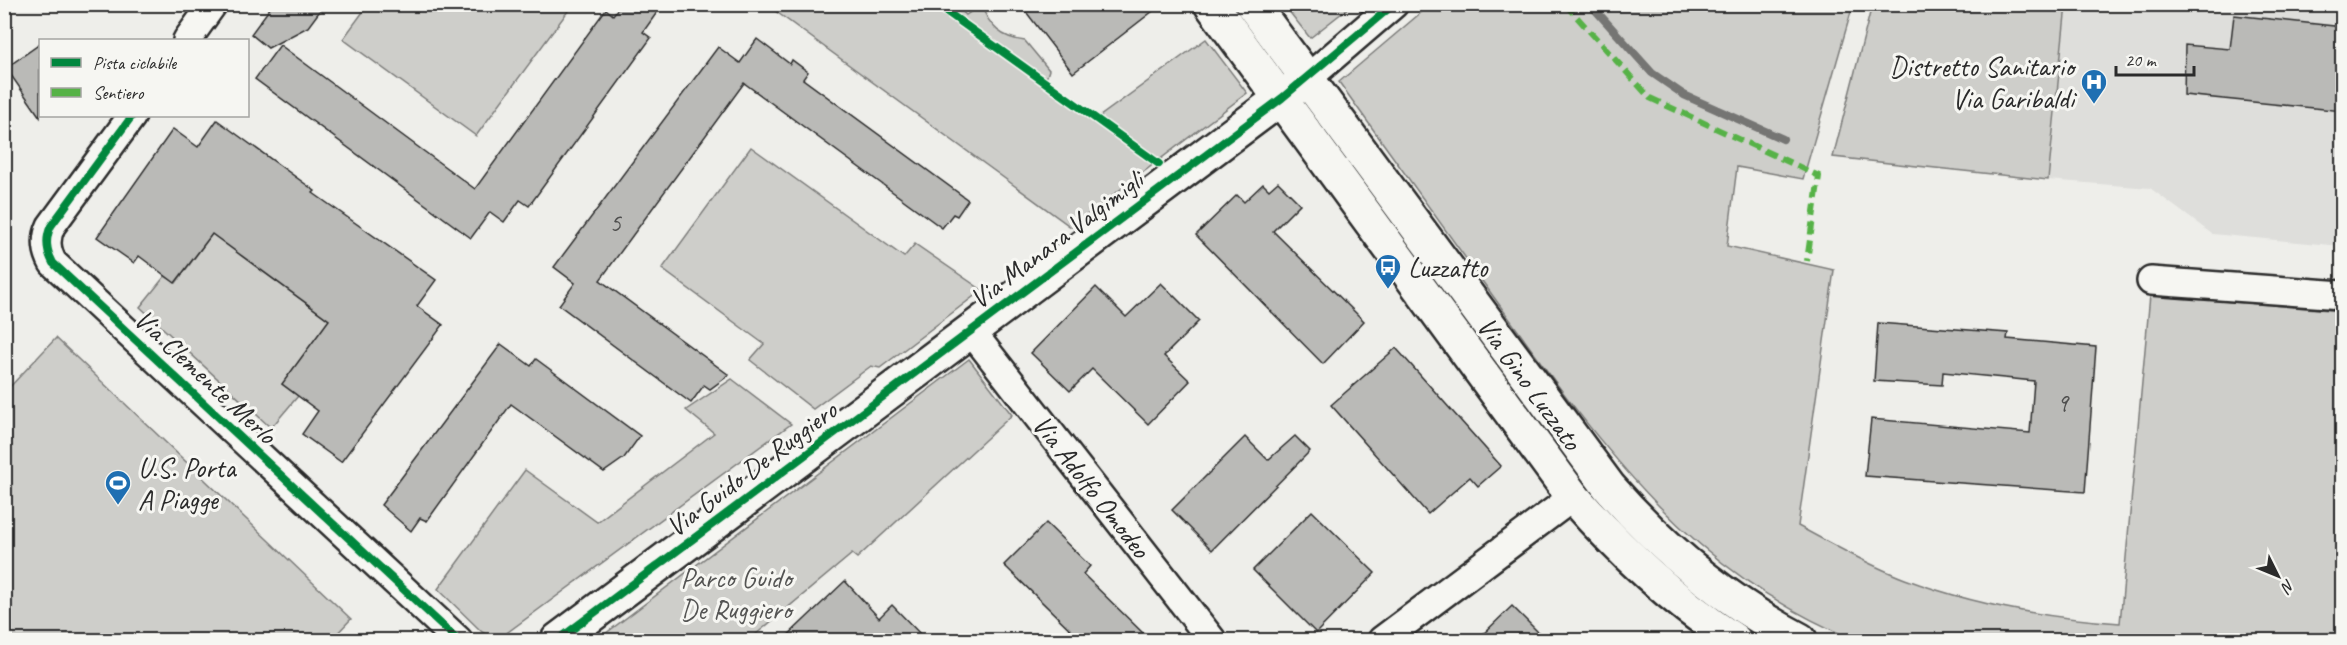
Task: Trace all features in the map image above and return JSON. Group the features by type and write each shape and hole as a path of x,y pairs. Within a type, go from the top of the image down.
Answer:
{"main road":[{"name":"Via Gino Luzzato","path":"1211,4 1573,497 1647,574 1734,640"},
{"name":"Via Gino Luzzato","path":"1252,4 1579,451 1613,492 1658,539 1705,579 1741,605 1800,640"},
{"name":"Via Manara Valgimigli","path":"971,331 1308,78"},
{"name":"Via Guido De Ruggiero","path":"558,640 971,331"}],"street":[{"path":"188,39 213,4"},
{"name":"Via Manara Valgimigli","path":"1308,78 1394,4"},
{"name":"Via Clemente Merlo","path":"131,117 51,226 46,241 53,263 458,640"},
{"path":"2151,281 2343,295"},
{"name":"Via Adolfo Omodeo","path":"971,331 1212,640"},
{"path":"1382,640 1573,497"}],"shaded area":[{"name":"Distretto Sanitario Via Garibaldi","path":"1872,5 2342,5 2342,246 2212,234 2150,188 2048,180 1833,157"}],"green space":[{"path":"567,4 571,7 476,136 343,39 368,5"},
{"path":"767,5 955,5 966,15 981,5 997,30 1009,37 1025,41 1049,70 1046,79 1100,116 1206,39 1247,93 1071,227"},
{"path":"1284,5 1352,5 1310,38"},
{"path":"1430,5 1853,5 1803,179 1737,167 1727,246 1834,270 1798,526 1877,567 1931,588 1984,603 2038,614 2120,623 2150,295 2342,311 2342,640 1855,640 1796,612 1743,578 1696,540 1652,499 1612,454 1573,406 1339,82"},
{"path":"1872,5 2066,5 2048,180 1833,157"},
{"path":"751,147 904,257 915,244 982,290 880,368 871,366 813,409 750,360 764,344 662,269"},
{"path":"212,234 329,320 282,384 298,396 271,428 140,307 165,276 176,283"},
{"name":"U.S. Porta A Piagge","path":"56,338 351,619 331,640 5,640 5,392"},
{"name":"Parco Guido De Ruggiero","path":"969,359 1012,415 857,558 852,554 749,640 597,640"},
{"path":"732,379 791,424 497,640 482,632 438,589 525,470 597,522 714,433 686,410"}],"building":[{"path":"273,4 325,4 308,27 268,48 251,34"},
{"path":"621,4 663,4 643,32 651,38 529,206 520,200 504,222 490,212 471,238 255,79 280,45 475,189 606,9 613,15"},
{"path":"1020,4 1162,4 1073,73"},
{"path":"2234,15 2343,27 2343,111 2184,95 2185,45 2230,49"},
{"path":"757,39 790,64 792,60 808,72 803,79 968,200 957,216 953,214 942,228 744,83 600,280 729,375 710,389 704,385 691,403 559,305 575,283 554,267 718,47 740,63"},
{"path":"39,45 39,116 6,68"},
{"path":"217,120 315,191 313,193 436,280 417,306 443,325 341,462 302,434 318,411 282,384 329,320 212,234 175,283 139,256 134,263 97,237 173,129 198,147"},
{"path":"1278,182 1300,204 1273,231 1364,321 1323,364 1196,235 1237,195 1244,202 1263,184 1269,190"},
{"path":"1161,283 1199,321 1164,356 1190,381 1148,424 1092,369 1070,391 1031,353 1096,287 1126,317"},
{"path":"1878,323 2008,333 2007,339 2096,347 2085,492 1865,476 1871,419 2030,433 2034,381 1943,372 1942,385 1874,381"},
{"path":"501,344 531,366 536,359 640,436 624,458 604,472 511,404 427,521 420,518 411,531 381,505"},
{"path":"1396,348 1501,466 1478,486 1470,477 1428,514 1331,405"},
{"path":"1295,436 1310,451 1212,550 1172,510 1245,437 1268,460"},
{"path":"1312,511 1375,573 1316,633 1253,570"},
{"path":"1046,523 1090,566 1083,574 1150,640 1081,640 1004,565"},
{"path":"845,581 879,618 892,605 926,640 783,640"},
{"path":"1512,606 1546,640 1477,640"}],"waterway":[{"path":"1590,4 1652,73 1684,95 1783,139"}],"marked path":[{"path":"1565,4 1650,98 1819,176 1807,261"}],"cycle path":[{"path":"936,4 1159,164"},
{"path":"558,640 1282,98 1394,4"},
{"path":"131,117 51,226 47,244 53,263 458,640"}],"place":[{"name":"Distretto Sanitario Via Garibaldi","path":"2094,105"},
{"name":"Luzzatto","path":"1388,290"},
{"name":"U.S. Porta A Piagge","path":"118,506"}]}
